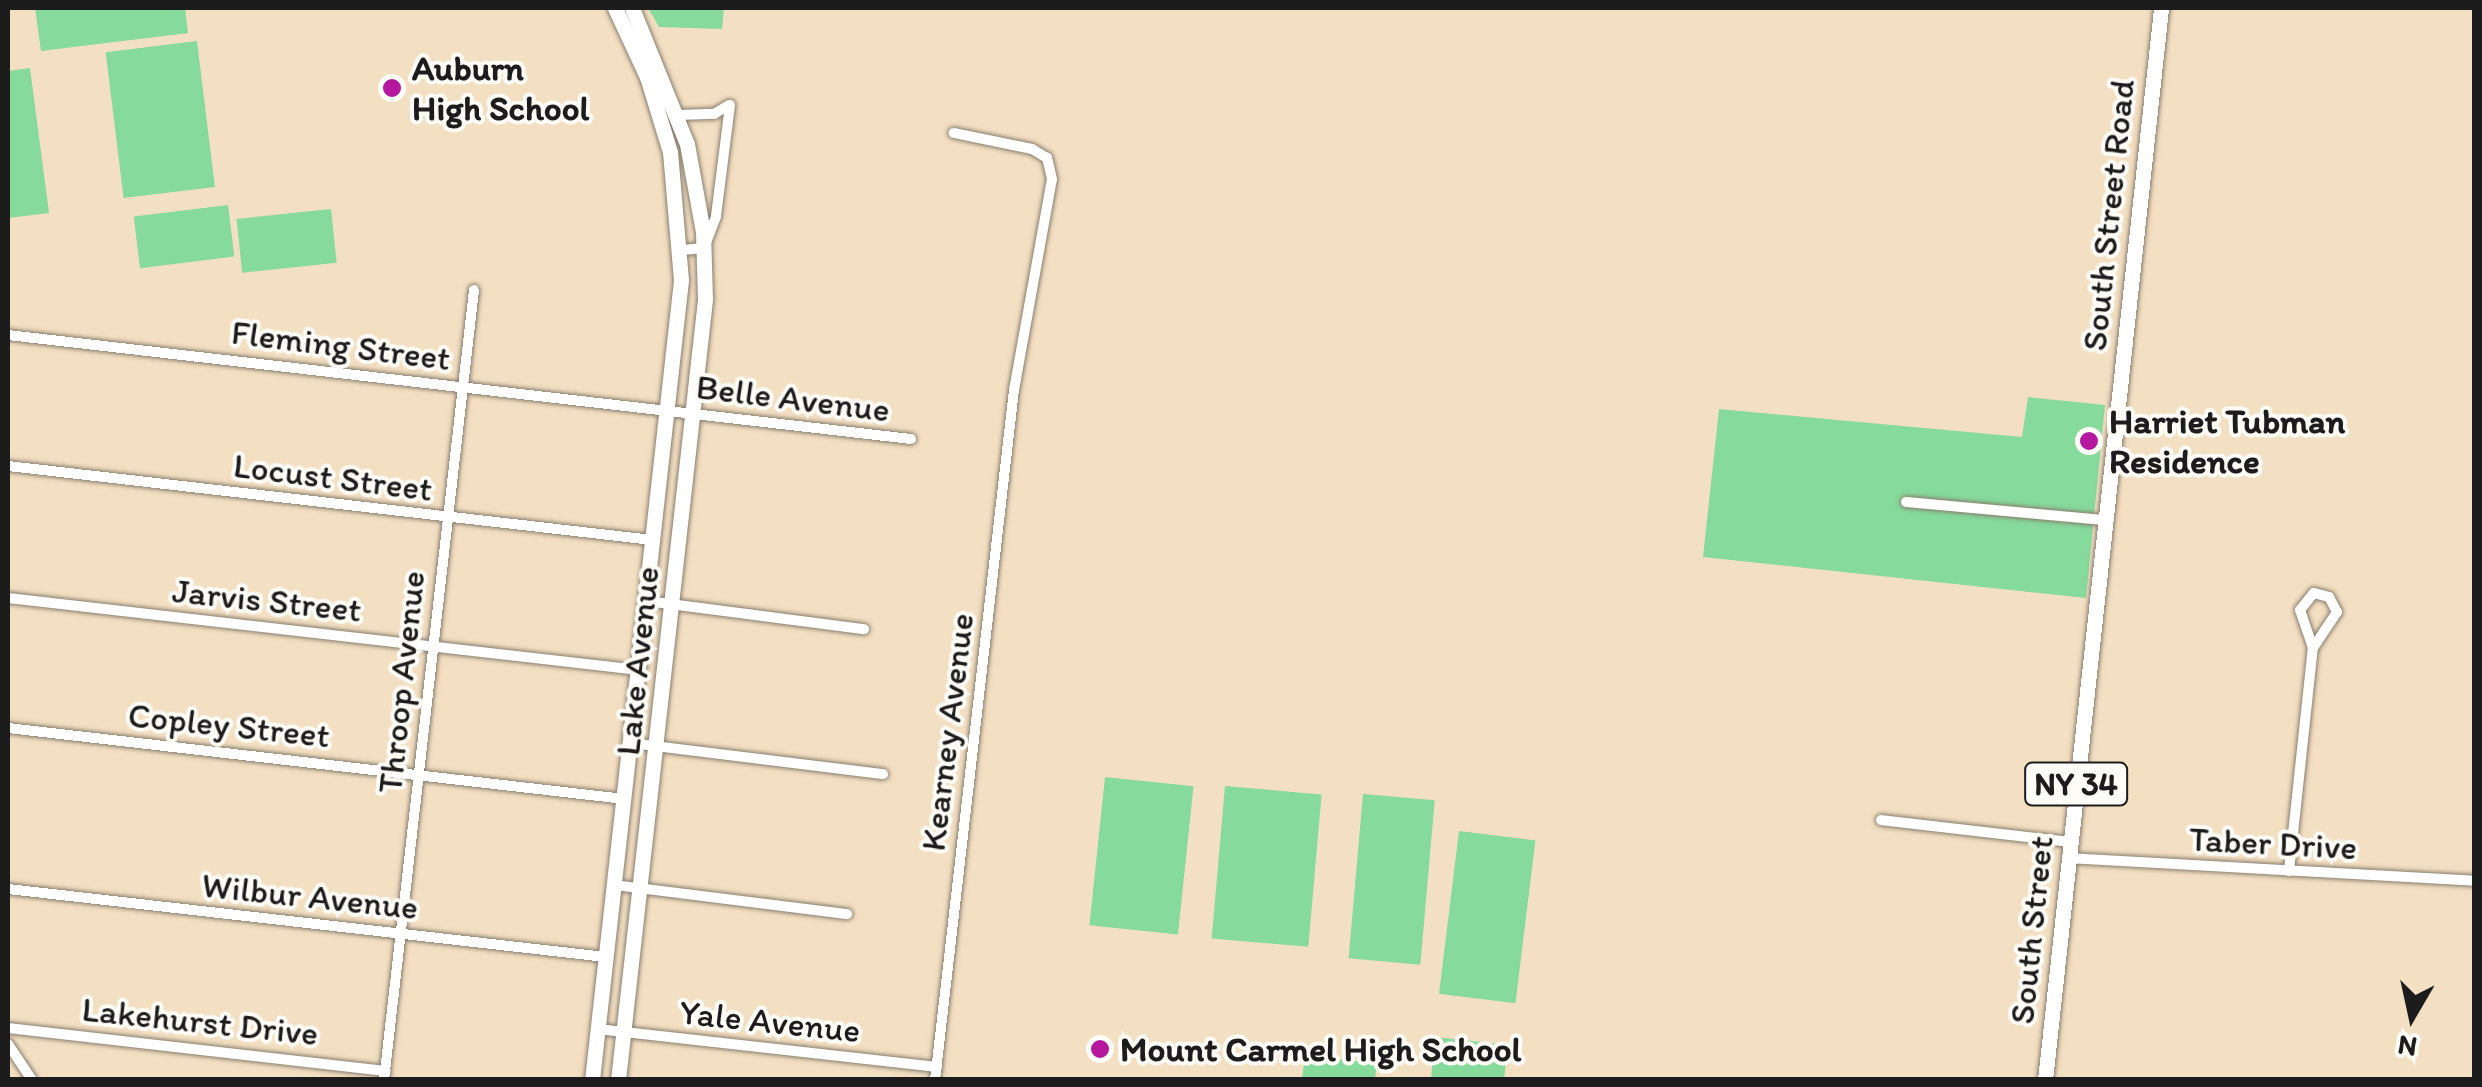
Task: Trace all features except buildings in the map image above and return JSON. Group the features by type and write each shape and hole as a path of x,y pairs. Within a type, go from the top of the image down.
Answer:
{"main road":[{"name":"Lake Avenue","path":"592,1080 640,670 682,250 661,118 615,8"},
{"name":"Lake Avenue","path":"618,1080 695,415 704,248 678,115 632,8"},
{"name":"South Street Road","path":"2108,488 2161,8"},
{"name":"South Street","path":"2045,1080 2108,488"}],"street":[{"name":"Lake Avenue","path":"678,115 714,114 730,104 718,206 704,248"},
{"name":"Kearney Avenue","path":"936,1073 1014,390 1052,179 1047,158 1032,148 954,133"},
{"path":"682,250 704,248"},
{"name":"Throop Avenue","path":"385,1075 474,290"},
{"name":"Fleming Street","path":"8,334 668,410"},
{"name":"Belle Avenue","path":"668,410 911,439"},
{"name":"Locust Street","path":"8,466 652,540"},
{"path":"1906,502 2104,520"},
{"path":"2289,871 2313,648 2300,610 2318,593 2332,600 2337,612 2313,648"},
{"name":"Jarvis Street","path":"8,598 640,670"},
{"path":"647,601 864,628"},
{"name":"Copley Street","path":"8,728 624,799"},
{"path":"630,742 883,774"},
{"name":"Taber Drive","path":"1881,820 2069,850 2289,871 2474,882"},
{"path":"614,885 847,914"},
{"name":"Wilbur Avenue","path":"8,889 606,958"},
{"name":"Lakehurst Drive","path":"8,1028 385,1075"},
{"name":"Yale Avenue","path":"598,1030 936,1073"},
{"path":"8,1044 32,1080"}],"green space":[{"path":"35,8 185,8 188,33 41,51"},
{"path":"648,8 724,8 722,29 659,27"},
{"path":"197,41 215,187 124,198 106,52"},
{"path":"30,68 49,213 8,218 8,71"},
{"path":"228,205 234,257 140,268 134,217"},
{"path":"331,209 337,263 242,273 237,219"},
{"path":"2028,397 2105,405 2086,598 1703,557 1719,409 2022,437"},
{"path":"1105,777 1194,786 1178,934 1089,925"},
{"path":"1225,786 1322,794 1308,947 1212,938"},
{"path":"1363,794 1435,800 1420,965 1349,958"},
{"path":"1459,831 1535,840 1515,1003 1439,994"},
{"path":"1435,1037 1508,1045 1504,1079 1431,1079"},
{"path":"1305,1056 1377,1063 1375,1079 1302,1079"}],"place":[{"name":"Auburn High School","path":"392,88"},
{"name":"Harriet Tubman Residence","path":"2089,441"},
{"name":"Mount Carmel High School","path":"1100,1049"}]}
